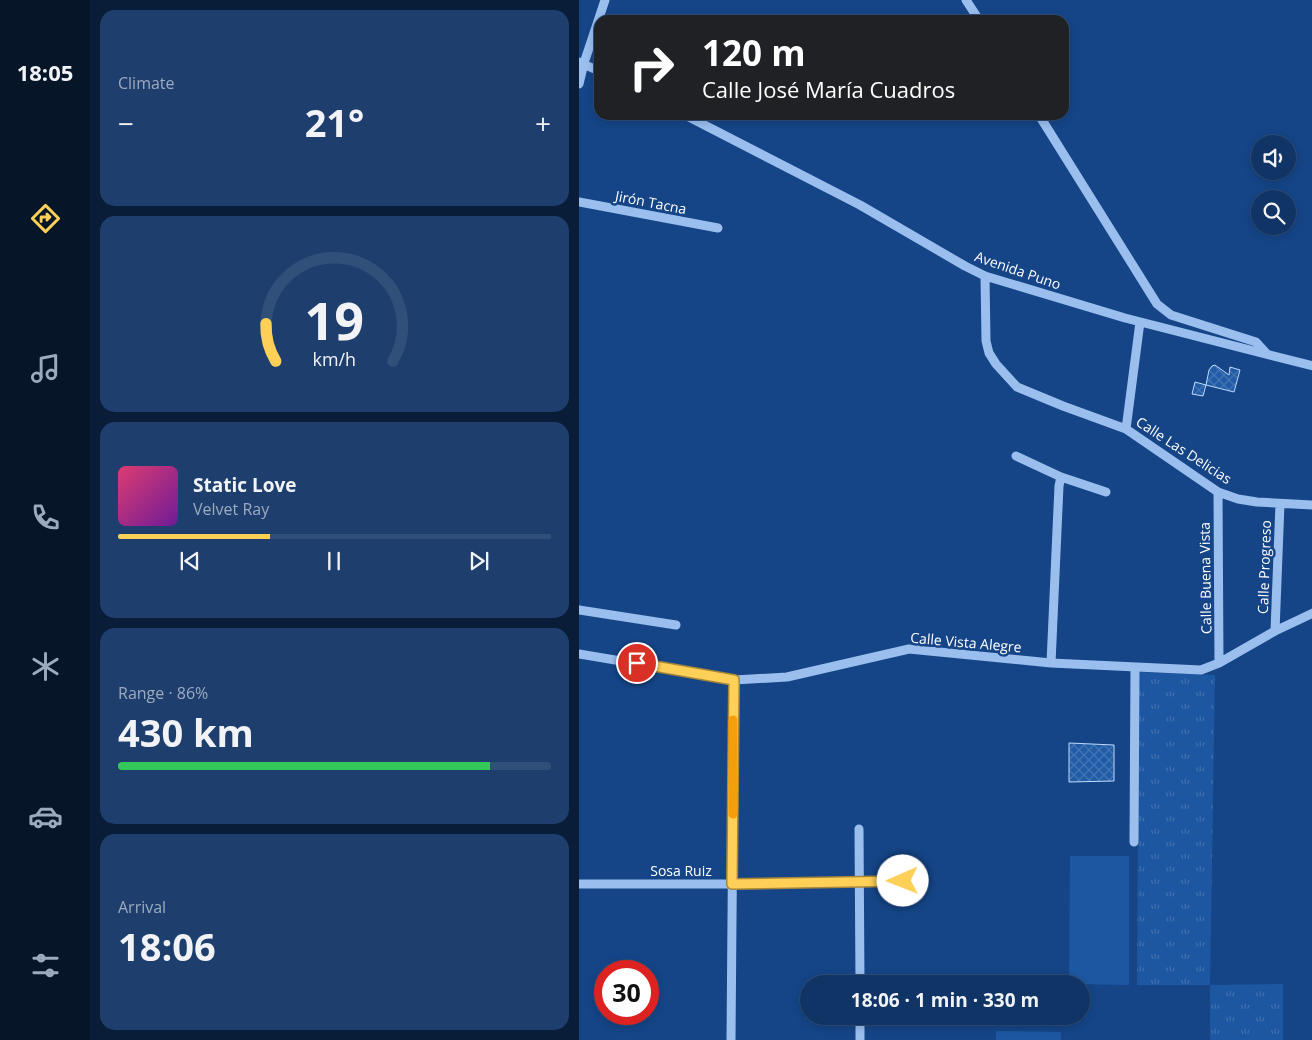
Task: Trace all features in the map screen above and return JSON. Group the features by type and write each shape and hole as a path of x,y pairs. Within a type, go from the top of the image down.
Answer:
{"street":[{"path":"599,15 605,0"},
{"path":"966,0 976,15"},
{"path":"579,84 581,62 594,28"},
{"path":"581,62 594,68"},
{"name":"Avenida Puno","path":"695,120 860,205 985,276 1140,322 1312,366"},
{"path":"1042,120 1157,304 1171,315 1257,342 1267,354"},
{"name":"Jirón Tacna","path":"579,202 718,228"},
{"name":"Calle Las Delicias","path":"985,276 986,341 989,353 996,364 1017,386 1030,393 1126,428 1218,492 1238,499 1280,504 1312,505"},
{"path":"1126,428 1140,322"},
{"path":"1016,456 1061,477 1106,492"},
{"path":"1051,663 1059,486 1061,477"},
{"name":"Calle Buena Vista","path":"1218,492 1219,663"},
{"name":"Calle Progreso","path":"1275,631 1280,504"},
{"path":"579,610 676,625"},
{"name":"Calle Vista Alegre","path":"579,654 734,680 787,678 909,649 1051,663 1201,670 1219,663 1275,631 1312,613"},
{"path":"1134,842 1135,667"},
{"path":"731,1040 734,680"},
{"path":"859,829 860,975"},
{"name":"Sosa Ruiz","path":"579,884 903,881"},
{"path":"860,1025 860,1040"}],"green space":[{"path":"1139,672 1215,675 1210,985 1137,985"},
{"path":"1070,856 1129,856 1129,985 1090,984 1090,975 1069,975"},
{"path":"1283,984 1283,1040 1210,1040 1210,985"},
{"path":"996,1031 1061,1032 1061,1040 996,1040"}],"building":[{"path":"1215,365 1229,375 1230,367 1240,370 1234,392 1206,385 1209,370"},
{"path":"1195,382 1206,385 1203,396 1192,394"},
{"path":"1069,743 1114,745 1114,781 1069,782"}],"slow traffic":[{"path":"733,720 733,814"}],"route":[{"path":"637,663 734,680 732,884 903,881"}]}
